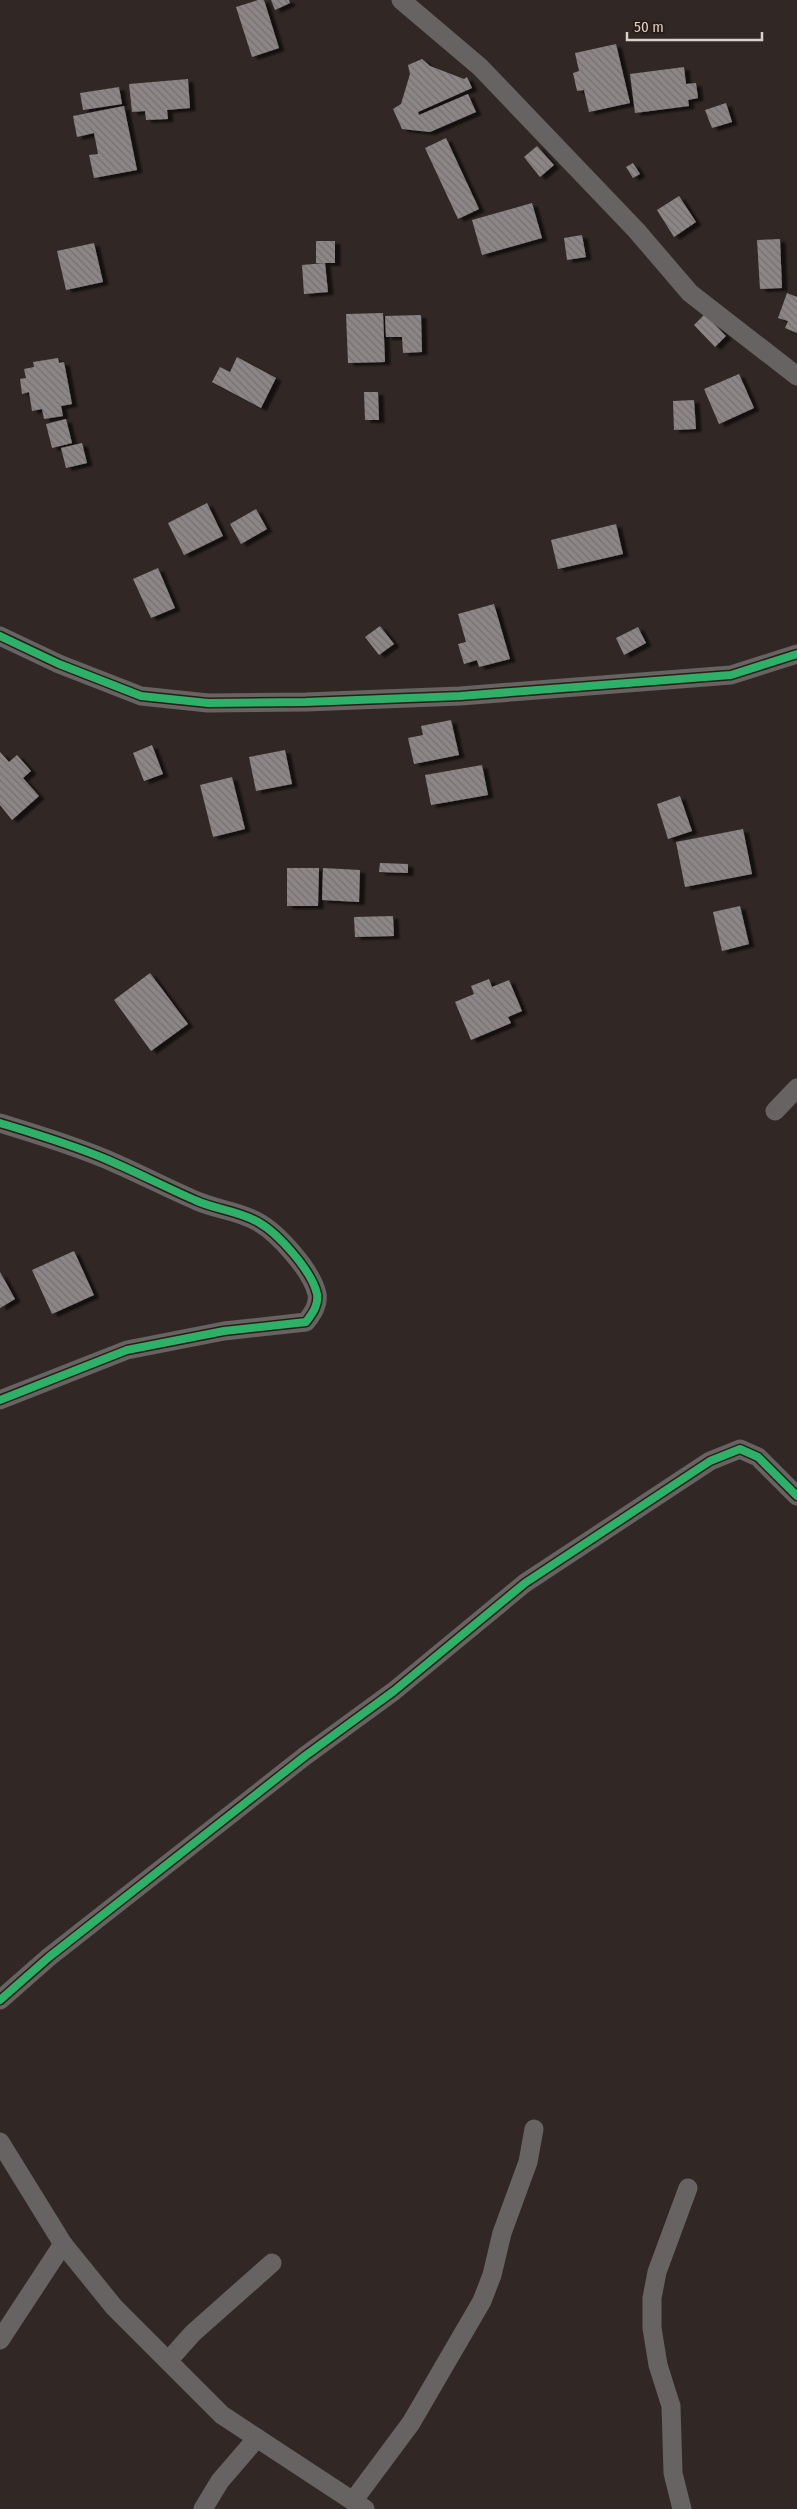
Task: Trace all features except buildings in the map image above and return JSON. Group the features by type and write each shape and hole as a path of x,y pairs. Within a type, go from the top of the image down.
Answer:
{"street":[{"path":"401,0 480,67 636,230 690,293 797,376"},
{"path":"0,636 59,664 141,696 208,703 306,702 460,696 732,675 797,654"},
{"path":"775,1111 797,1088"},
{"path":"0,1124 32,1132 107,1160 200,1202 234,1210 259,1222 284,1242 308,1276 317,1295 315,1308 306,1322 224,1331 127,1350 0,1400"},
{"path":"0,2000 49,1957 304,1756 394,1691 526,1583 710,1461 740,1449 758,1457 797,1496"},
{"path":"0,2142 63,2244 114,2307 222,2415 359,2505 411,2423 482,2301 492,2275 502,2233 528,2162 534,2128"},
{"path":"682,2509 673,2473 672,2406 658,2365 652,2328 652,2298 657,2272 688,2188"},
{"path":"0,2340 63,2244"},
{"path":"168,2361 193,2333 272,2264"},
{"path":"203,2509 220,2481 257,2438"}],"cycle path":[{"path":"0,636 59,664 141,696 208,703 306,702 460,696 731,675 797,654"},
{"path":"0,1123 95,1155 197,1201 243,1215 258,1222 266,1227 293,1253 314,1285 317,1294 317,1302 306,1322 224,1331 127,1350 0,1400"},
{"path":"0,2000 49,1957 305,1756 394,1691 525,1583 710,1461 740,1449 758,1457 797,1496"}]}
